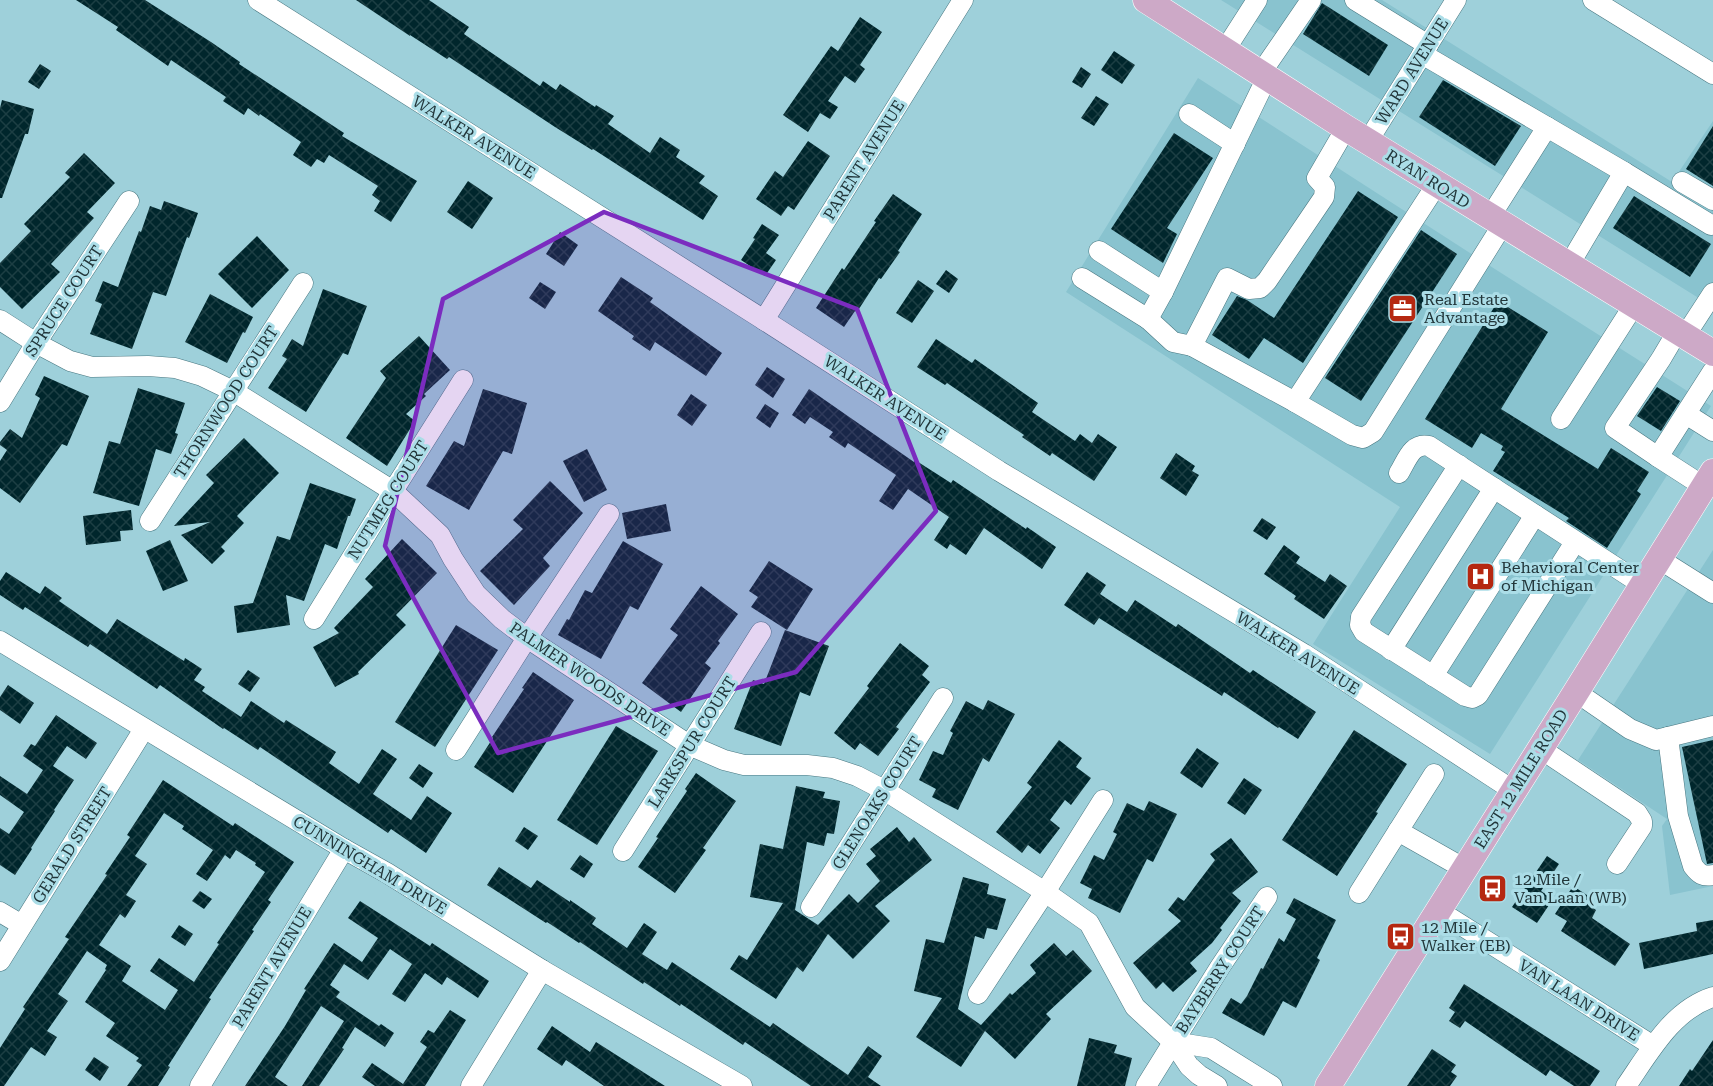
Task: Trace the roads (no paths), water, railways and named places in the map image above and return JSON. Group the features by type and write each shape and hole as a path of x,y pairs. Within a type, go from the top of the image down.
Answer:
{"main road":[{"name":"RYAN ROAD","path":"1146,0 1346,128 1713,353"},
{"name":"EAST 12 MILE ROAD","path":"1328,1086 1659,559 1707,488"}],"street":[{"name":"WALKER AVENUE","path":"258,0 999,471 1304,654 1514,791"},
{"name":"PARENT AVENUE","path":"764,320 963,0"},
{"path":"1225,50 1257,0"},
{"path":"1148,319 1235,144 1264,75 1311,0"},
{"path":"1355,0 1425,50 1547,127 1711,225"},
{"name":"WARD AVENUE","path":"1368,141 1456,0"},
{"path":"1593,0 1713,74"},
{"path":"1189,114 1235,144"},
{"path":"1082,278 1148,319 1173,342 1192,346 1352,435 1364,438 1372,432 1497,221 1547,127"},
{"path":"1192,346 1227,278 1249,289 1260,288 1267,280 1324,197 1325,187 1317,178 1346,128"},
{"path":"1569,265 1624,172"},
{"path":"1682,182 1713,200"},
{"path":"1295,402 1437,184"},
{"name":"SPRUCE COURT","path":"0,402 129,201"},
{"path":"1099,251 1163,292"},
{"name":"THORNWOOD COURT","path":"150,521 303,283"},
{"path":"1707,488 1615,428 1661,359 1713,293"},
{"path":"1561,419 1634,305"},
{"name":"PALMER WOODS DRIVE","path":"0,320 70,361 92,367 175,368 202,376 233,391 393,490 441,535 453,559 476,594 502,619 688,745 723,760 744,765 807,765 833,768 857,776 884,790 1089,922 1135,1007 1173,1042 1189,1066 1217,1086"},
{"path":"1658,457 1713,371"},
{"name":"NUTMEG COURT","path":"314,619 463,380"},
{"path":"1686,414 1713,431"},
{"path":"1399,473 1416,447 1422,444 1429,446 1643,585"},
{"path":"1459,465 1361,617 1360,625 1364,632 1391,650 1465,696 1472,698 1478,695 1575,542"},
{"path":"1391,650 1494,488"},
{"path":"456,750 609,514"},
{"path":"1433,676 1535,515"},
{"path":"1659,559 1713,593"},
{"name":"LARKSPUR COURT","path":"623,851 761,632"},
{"name":"CUNNINGHAM DRIVE","path":"0,641 387,873 542,970 740,1085"},
{"path":"1576,692 1630,729 1656,740 1713,726"},
{"name":"GLENOAKS COURT","path":"811,907 943,698"},
{"name":"GERALD STREET","path":"0,961 144,729"},
{"path":"1668,737 1678,816 1693,866 1698,873 1706,876 1713,875"},
{"path":"1541,749 1637,813 1642,826 1617,864"},
{"path":"1359,893 1434,774"},
{"path":"978,994 1103,800"},
{"path":"1398,831 1465,869"},
{"name":"PARENT AVENUE","path":"200,1086 344,849"},
{"name":"BAYBERRY COURT","path":"1146,1086 1220,967 1267,897"},
{"name":"VAN LAAN DRIVE","path":"1439,911 1653,1046 1689,1008 1713,998"},
{"path":"0,912 22,925"},
{"path":"471,1086 542,970"},
{"path":"1173,1042 1211,1048 1272,1086"},
{"path":"1626,1086 1653,1046"}],"place":[{"name":"Real Estate Advantage","path":"1403,308"},
{"name":"Behavioral Center of Michigan","path":"1480,576"},
{"name":"12 Mile / Van Laan (WB)","path":"1493,888"},
{"name":"12 Mile / Walker (EB)","path":"1400,936"}]}
